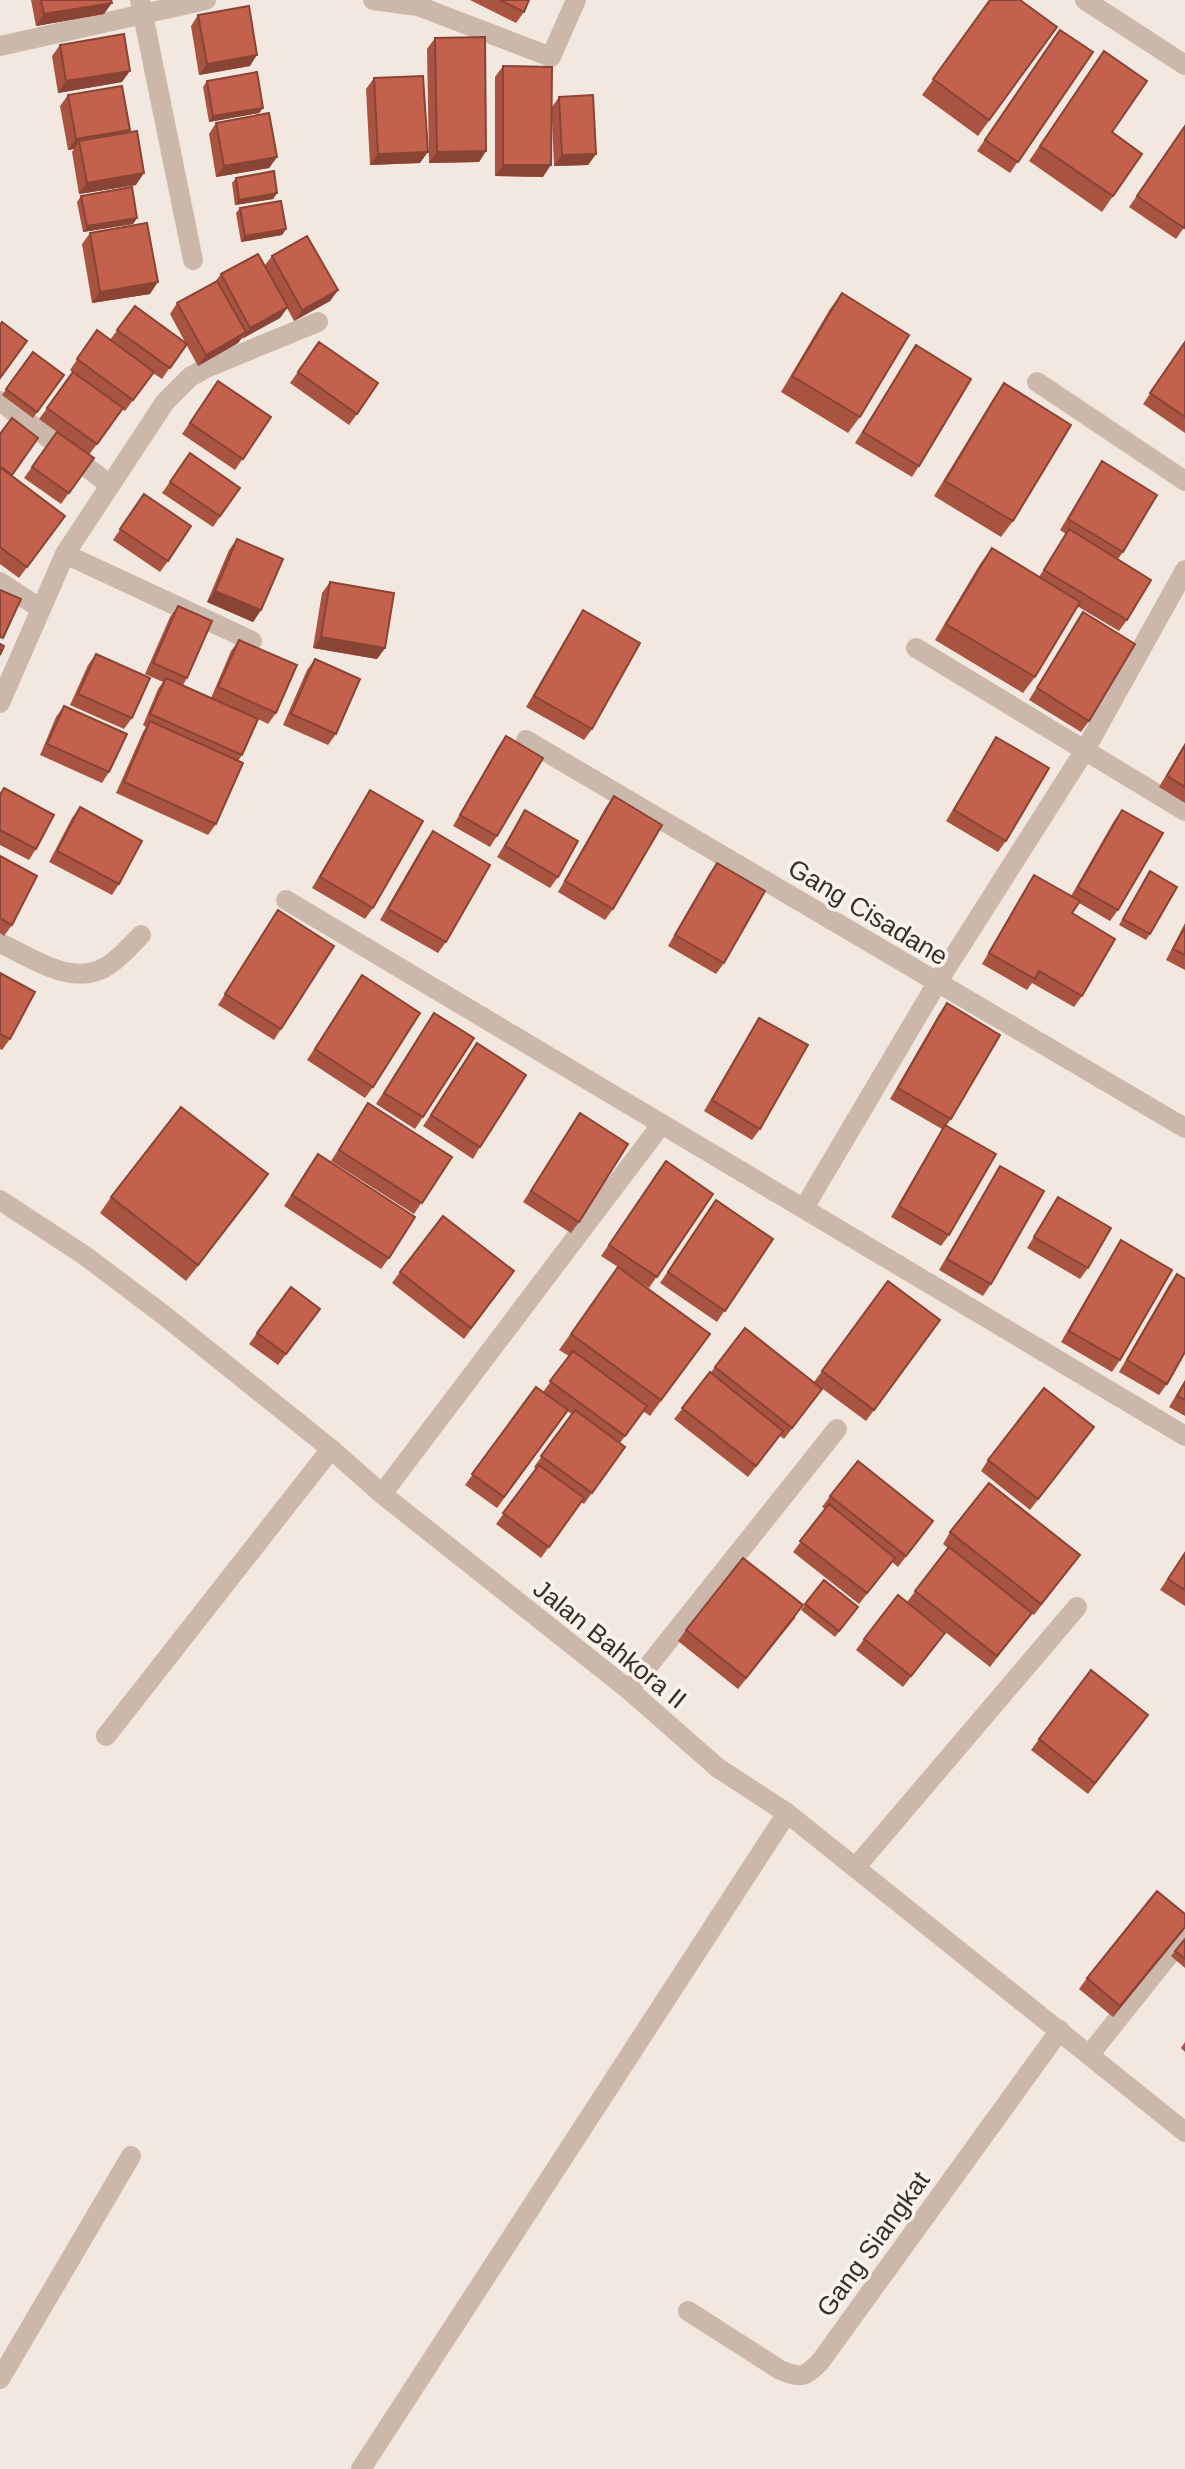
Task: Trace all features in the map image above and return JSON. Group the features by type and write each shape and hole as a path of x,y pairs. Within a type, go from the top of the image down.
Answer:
{"street":[{"path":"0,46 141,7 206,0"},
{"path":"373,0 418,6 551,57 576,0"},
{"path":"1085,0 1185,65"},
{"path":"141,7 193,260"},
{"path":"0,703 65,554 165,402 190,377 206,368 318,322"},
{"path":"1037,382 1185,481"},
{"path":"0,401 110,485"},
{"path":"65,554 252,641"},
{"path":"804,1208 937,983 1085,750 1185,570"},
{"path":"0,582 41,609"},
{"path":"916,648 1185,811"},
{"name":"Gang Cisadane","path":"526,740 1185,1128"},
{"path":"286,900 1185,1436"},
{"path":"0,943 64,972 83,976 110,964 141,935"},
{"path":"382,1494 661,1125"},
{"name":"Jalan Bahkora II","path":"0,1201 84,1255 331,1449 382,1494 629,1690 718,1768 787,1813 1185,2132"},
{"path":"629,1690 837,1429"},
{"path":"106,1736 331,1449"},
{"path":"855,1868 1077,1607"},
{"path":"361,2469 787,1813"},
{"path":"1090,2054 1185,1935"},
{"name":"Gang Siangkat","path":"688,2311 780,2370 797,2377 809,2374 830,2350 1060,2030"},
{"path":"0,2379 131,2156"}],"building":[{"path":"41,0 111,0 112,3 44,14"},
{"path":"500,0 529,0 524,12"},
{"path":"990,0 1020,0 1057,27 989,120 933,79"},
{"path":"249,6 257,55 207,64 198,15"},
{"path":"1060,30 1093,52 1018,162 985,140"},
{"path":"124,34 130,71 66,81 60,45"},
{"path":"485,37 486,151 437,152 435,38"},
{"path":"1104,51 1147,81 1112,132 1142,154 1113,196 1040,146"},
{"path":"503,66 552,67 551,165 503,165"},
{"path":"257,72 263,108 213,116 207,81"},
{"path":"423,76 428,152 378,154 374,78"},
{"path":"122,86 130,130 76,139 68,95"},
{"path":"593,95 596,154 562,155 559,97"},
{"path":"269,113 277,157 224,166 216,123"},
{"path":"1185,126 1185,226 1184,228 1137,196"},
{"path":"137,131 144,173 87,183 79,141"},
{"path":"274,171 277,193 239,200 236,178"},
{"path":"132,187 137,218 87,226 81,196"},
{"path":"281,201 286,229 245,236 240,208"},
{"path":"147,223 158,282 100,292 90,233"},
{"path":"307,236 338,290 302,310 272,256"},
{"path":"258,254 288,307 250,328 221,274"},
{"path":"217,281 246,332 206,355 177,303"},
{"path":"842,293 909,335 860,417 792,376"},
{"path":"135,306 187,344 170,368 117,330"},
{"path":"2,322 27,341 0,378 0,325"},
{"path":"97,330 154,372 133,400 77,359"},
{"path":"319,342 378,383 357,414 298,372"},
{"path":"1185,342 1185,417 1150,393"},
{"path":"916,345 971,379 919,466 863,432"},
{"path":"33,352 64,375 37,412 6,389"},
{"path":"73,372 123,408 97,444 47,408"},
{"path":"218,381 271,417 243,459 190,423"},
{"path":"1004,383 1071,425 1013,521 945,481"},
{"path":"12,418 38,438 12,475 0,466 0,434"},
{"path":"57,432 94,458 69,493 32,467"},
{"path":"190,453 240,488 220,516 170,482"},
{"path":"1102,461 1157,495 1123,552 1068,519"},
{"path":"0,467 65,516 27,567 0,547"},
{"path":"144,494 191,526 168,561 120,529"},
{"path":"1069,529 1151,580 1127,620 1044,570"},
{"path":"237,539 283,559 261,610 215,591"},
{"path":"992,548 1080,602 1035,677 946,624"},
{"path":"330,582 394,593 385,648 321,637"},
{"path":"0,590 21,599 3,638 0,637"},
{"path":"178,606 212,621 187,678 153,663"},
{"path":"583,610 640,643 592,729 534,696"},
{"path":"1083,612 1135,644 1089,721 1037,688"},
{"path":"239,640 297,665 276,713 218,687"},
{"path":"96,654 150,678 132,718 78,694"},
{"path":"315,659 360,679 336,734 291,714"},
{"path":"166,678 258,719 242,755 150,714"},
{"path":"64,706 127,734 109,772 47,744"},
{"path":"150,721 243,763 216,824 124,782"},
{"path":"506,736 543,758 497,836 460,815"},
{"path":"996,737 1049,768 1006,841 954,810"},
{"path":"1185,745 1185,787 1167,776"},
{"path":"4,788 54,815 36,849 0,830 0,795"},
{"path":"370,790 423,821 373,908 320,877"},
{"path":"614,796 662,825 613,909 565,881"},
{"path":"80,807 142,841 119,884 57,851"},
{"path":"525,810 578,841 558,877 505,846"},
{"path":"1122,810 1163,833 1118,910 1078,887"},
{"path":"433,831 490,865 446,942 388,909"},
{"path":"0,856 37,876 12,925 0,918"},
{"path":"717,863 765,891 724,963 675,935"},
{"path":"1150,871 1177,887 1150,934 1123,919"},
{"path":"1034,875 1080,901 1072,913 1115,939 1082,996 1039,971 1035,979 989,953"},
{"path":"278,910 334,946 281,1029 225,994"},
{"path":"1185,927 1185,955 1173,949"},
{"path":"0,973 35,992 10,1039 0,1034"},
{"path":"362,975 420,1013 373,1087 315,1049"},
{"path":"947,1003 1000,1035 951,1119 898,1088"},
{"path":"434,1013 474,1038 423,1117 384,1093"},
{"path":"759,1018 808,1045 760,1129 712,1100"},
{"path":"477,1043 526,1075 480,1147 431,1115"},
{"path":"368,1103 452,1157 422,1203 339,1150"},
{"path":"181,1107 268,1174 198,1265 111,1197"},
{"path":"580,1113 628,1144 579,1222 531,1191"},
{"path":"945,1125 996,1154 949,1235 899,1206"},
{"path":"318,1154 415,1217 389,1258 292,1195"},
{"path":"666,1161 713,1194 657,1277 609,1245"},
{"path":"1000,1166 1044,1191 991,1284 947,1259"},
{"path":"1058,1197 1111,1228 1088,1268 1034,1237"},
{"path":"716,1200 773,1239 725,1311 668,1272"},
{"path":"443,1216 514,1271 471,1328 400,1272"},
{"path":"1121,1240 1172,1270 1120,1360 1069,1331"},
{"path":"618,1267 710,1334 661,1400 571,1334"},
{"path":"1177,1274 1185,1279 1185,1352 1167,1384 1127,1360"},
{"path":"888,1281 940,1320 874,1410 822,1371"},
{"path":"291,1287 320,1309 286,1354 257,1333"},
{"path":"745,1328 822,1389 792,1428 715,1367"},
{"path":"573,1351 647,1406 625,1436 550,1381"},
{"path":"710,1372 783,1431 756,1466 682,1408"},
{"path":"1185,1382 1185,1400 1177,1396"},
{"path":"536,1387 568,1410 504,1497 472,1474"},
{"path":"1044,1388 1094,1427 1038,1499 988,1460"},
{"path":"575,1410 625,1447 592,1493 541,1456"},
{"path":"858,1461 933,1521 906,1556 830,1496"},
{"path":"539,1465 584,1498 549,1547 503,1513"},
{"path":"989,1483 1080,1555 1041,1604 950,1532"},
{"path":"829,1504 895,1558 867,1593 800,1541"},
{"path":"949,1547 1032,1613 997,1656 915,1591"},
{"path":"1185,1553 1185,1590 1168,1579"},
{"path":"743,1558 803,1605 746,1678 686,1630"},
{"path":"824,1580 858,1607 839,1631 805,1604"},
{"path":"898,1595 945,1633 911,1676 864,1639"},
{"path":"1091,1670 1148,1715 1095,1783 1039,1739"},
{"path":"1157,1891 1185,1914 1185,1927 1120,2006 1087,1978"},
{"path":"1185,1939 1185,1959 1175,1951"}]}
